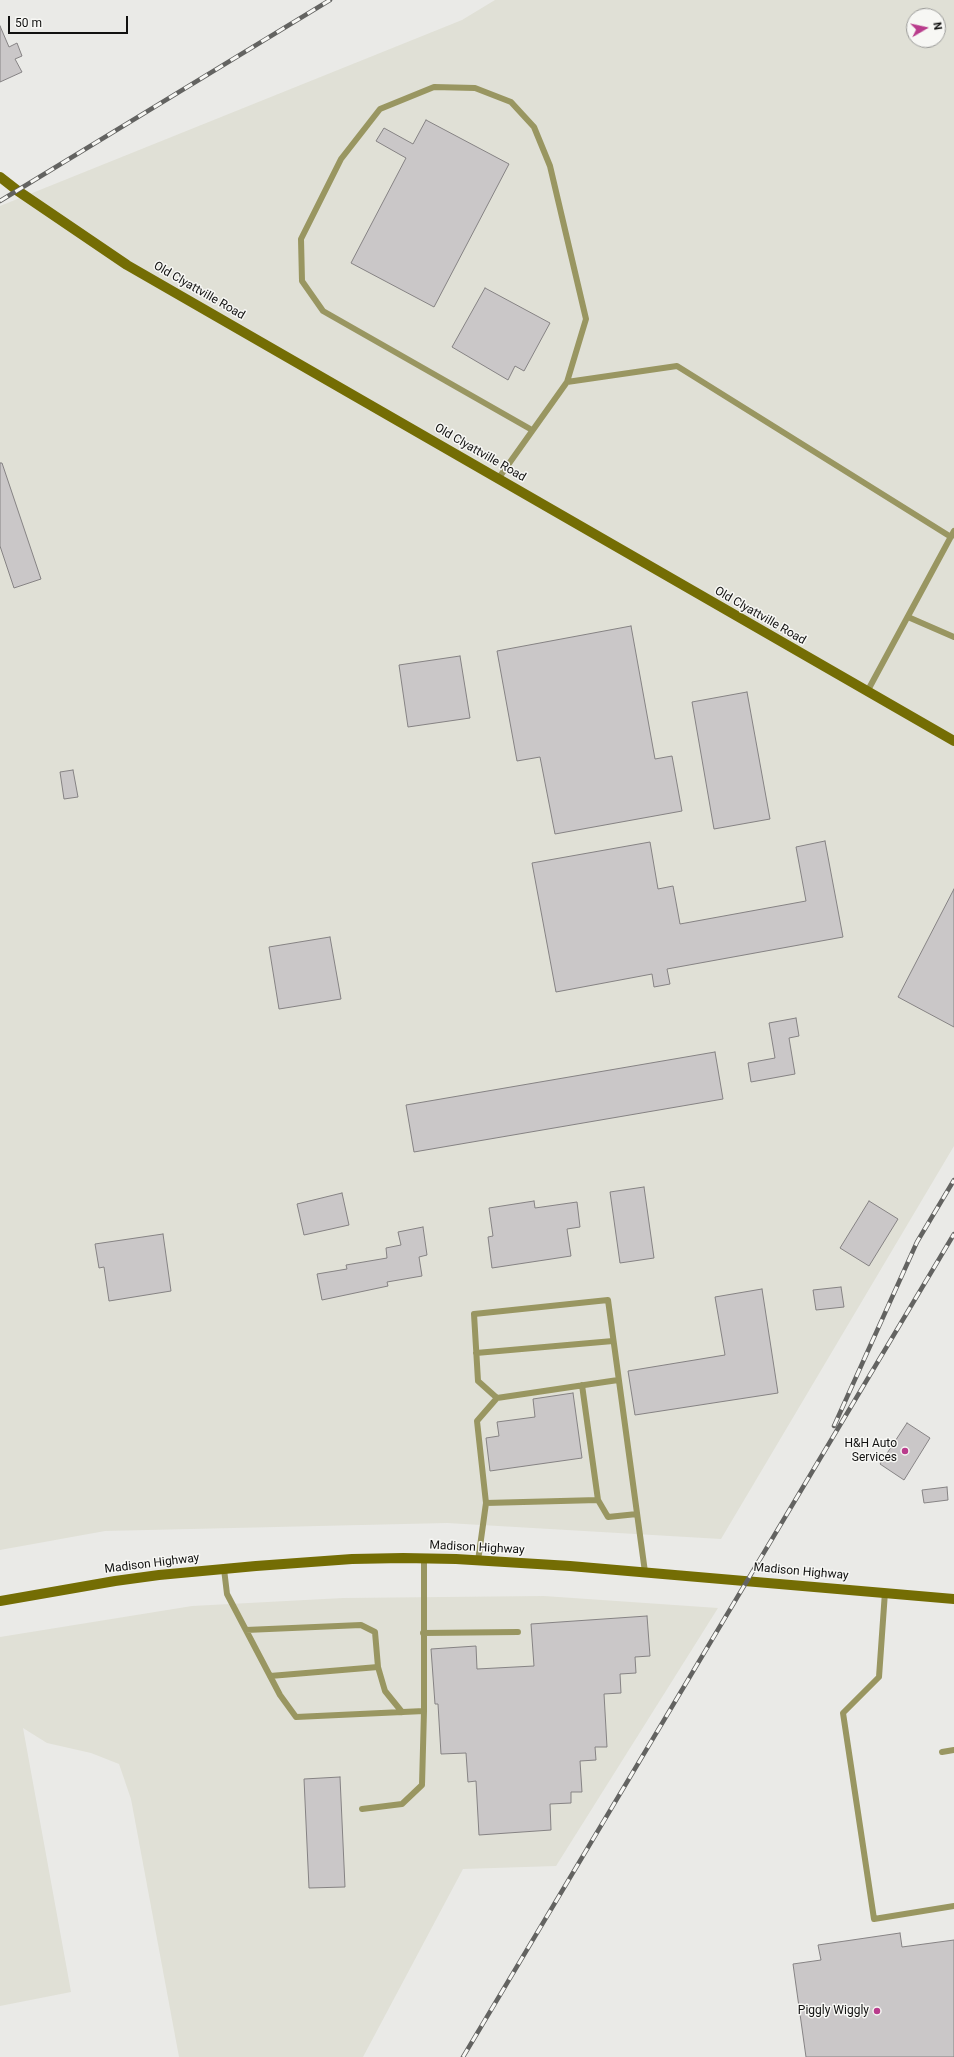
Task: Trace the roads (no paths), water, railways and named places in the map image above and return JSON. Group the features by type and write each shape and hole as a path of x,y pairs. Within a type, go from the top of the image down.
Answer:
{"street":[{"name":"Old Clyattville Road","path":"0,177 18,191 127,265 954,741"},
{"name":"Madison Highway","path":"0,1601 115,1580 224,1569 352,1559 478,1560 645,1572 954,1599"}],"lane":[{"path":"498,479 567,382 586,319 550,166 534,127 511,102 475,88 434,87 380,109 341,159 301,239 302,281 324,311 532,430"},
{"path":"567,382 677,366 952,534 867,692"},
{"path":"908,617 954,637"},
{"path":"497,1398 478,1381 474,1314 608,1300 645,1572"},
{"path":"476,1353 613,1341"},
{"path":"478,1560 486,1503 477,1421 497,1398 582,1384 618,1380"},
{"path":"582,1384 598,1500 608,1517 637,1514"},
{"path":"486,1503 598,1500"},
{"path":"362,1809 402,1804 422,1785 424,1711 424,1559"},
{"path":"224,1569 227,1594 280,1695 296,1717 424,1711"},
{"path":"885,1592 879,1677 843,1713 874,1919 954,1906"},
{"path":"246,1630 361,1625 375,1632 378,1667 385,1690 402,1712"},
{"path":"423,1633 518,1632"},
{"path":"270,1676 378,1667"},
{"path":"942,1752 954,1750"}],"railway":[{"path":"0,201 330,0"},
{"path":"834,1426 917,1242 954,1180"},
{"path":"463,2057 954,1234"}],"place":[{"name":"H&H Auto Services","path":"905,1451"},
{"name":"Piggly Wiggly","path":"877,2011"}]}
